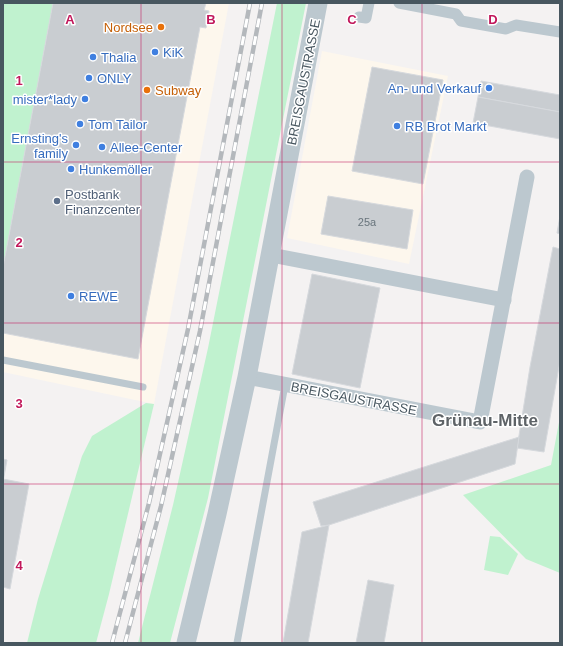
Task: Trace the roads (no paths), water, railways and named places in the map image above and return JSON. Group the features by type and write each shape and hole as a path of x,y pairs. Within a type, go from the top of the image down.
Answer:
{"street":[{"name":"BREISGAUSTRASSE","path":"186,643 217,514 247,377 318,3"},
{"path":"359,17 366,18 369,3"},
{"path":"399,3 456,14 461,21 506,29 516,25 560,32"},
{"name":"BREISGAUSTRASSE","path":"247,377 480,422 527,177"},
{"path":"271,255 504,300"}],"lane":[{"path":"3,360 143,387"},
{"path":"236,643 285,384"}],"railway":[{"path":"112,643 149,503 188,329 250,3"},
{"path":"125,643 161,506 200,331 262,3"}],"place":[{"name":"Nordsee","path":"161,27"},
{"name":"KiK","path":"155,52"},
{"name":"Thalia","path":"93,57"},
{"name":"ONLY","path":"89,78"},
{"name":"An- und Verkauf","path":"489,88"},
{"name":"Subway","path":"147,90"},
{"name":"mister*lady","path":"85,99"},
{"name":"Tom Tailor","path":"80,124"},
{"name":"RB Brot Markt","path":"397,126"},
{"name":"Ernsting's family","path":"76,145"},
{"name":"Allee-Center","path":"102,147"},
{"name":"Hunkemöller","path":"71,169"},
{"name":"Postbank Finanzcenter","path":"57,201"},
{"name":"REWE","path":"71,296"}],"district":[{"name":"Grünau-Mitte","path":"485,420"}]}
